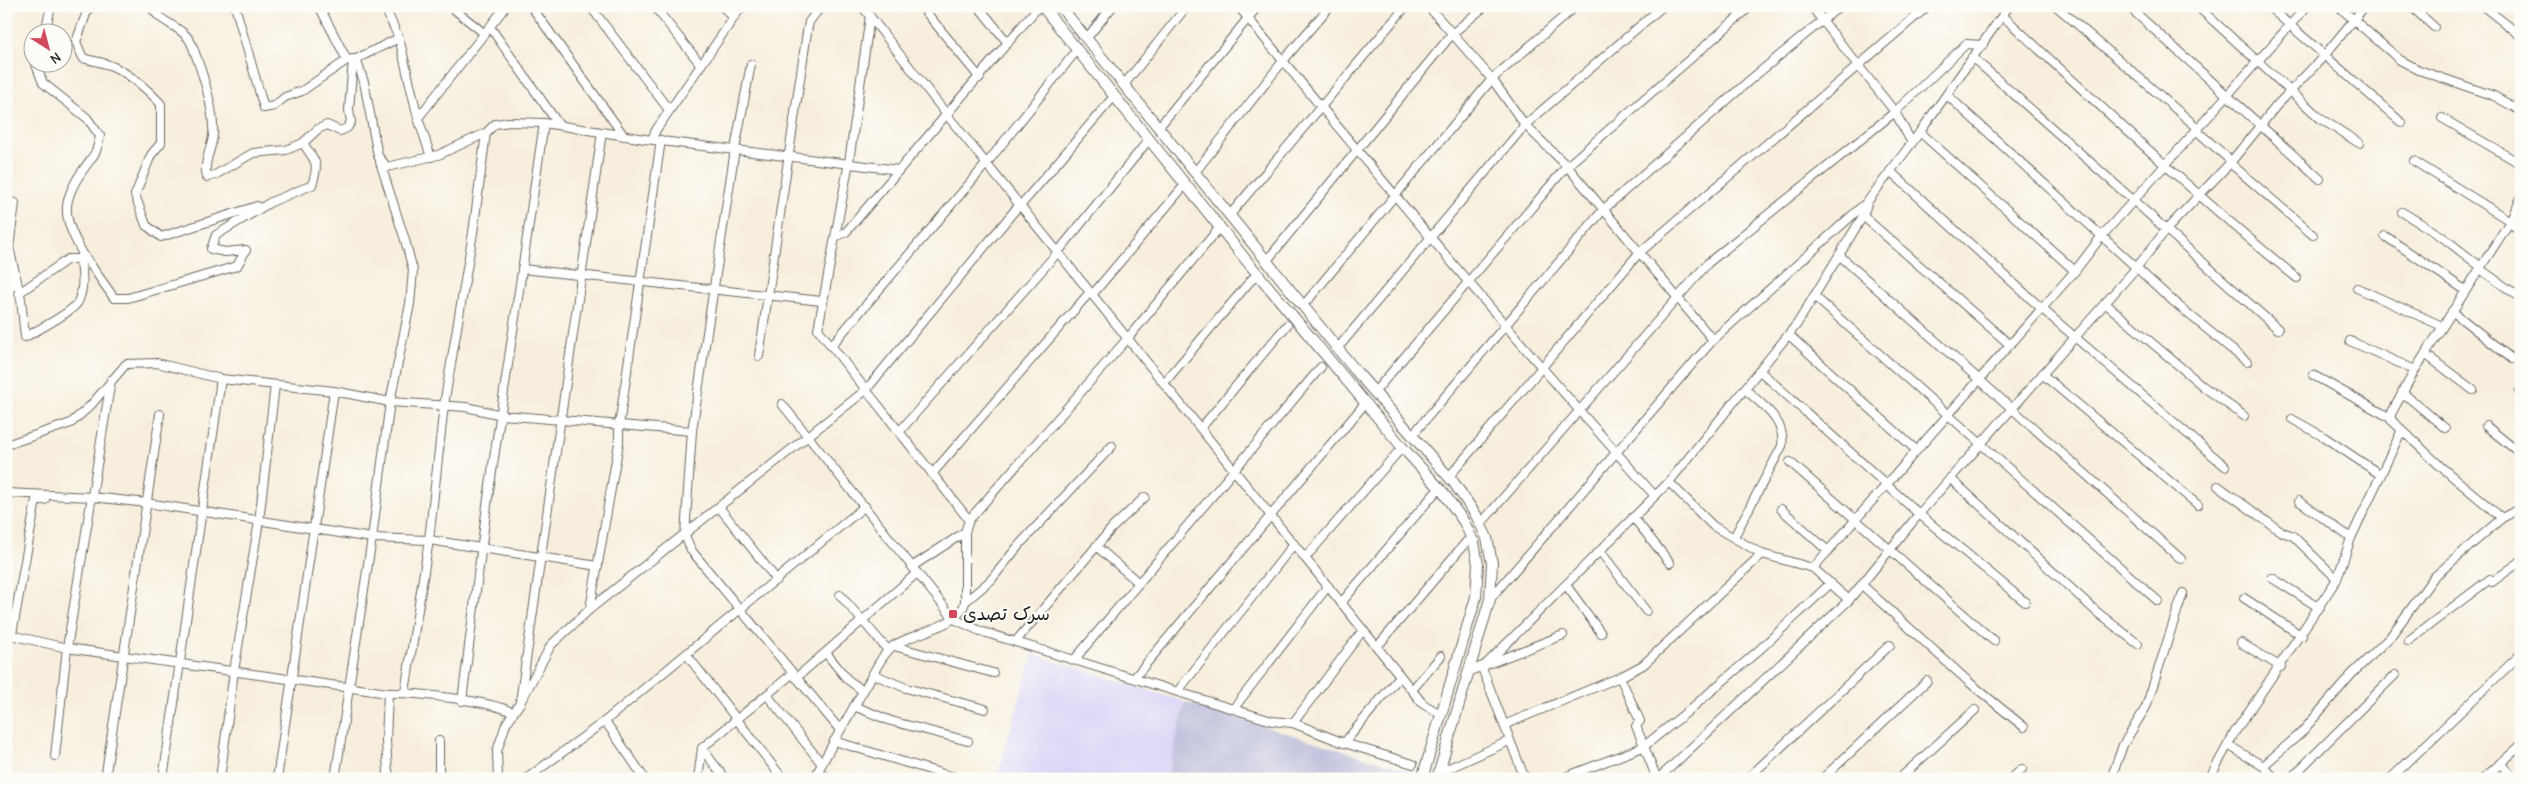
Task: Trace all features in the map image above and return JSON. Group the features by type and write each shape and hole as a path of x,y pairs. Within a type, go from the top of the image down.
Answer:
{"main road":[{"path":"1041,6 1220,227 1345,378 1443,492 1464,522 1474,543 1478,564 1476,597 1422,779"},
{"path":"1060,6 1355,370 1454,484 1476,515 1487,538 1492,563 1490,599 1437,779"},
{"path":"1345,378 1355,370"}],"street":[{"path":"47,22 51,6"},
{"path":"89,6 76,42 82,58 112,66 126,74 136,80 161,104 161,143 151,155 135,195 146,225 161,237 271,202 312,185 317,169 317,161 303,143"},
{"path":"151,6 159,17 183,32 191,43 213,115 213,137 204,168 207,177 215,175 253,153 286,150 303,143 318,129 327,125 340,131 347,128 351,122 349,110 352,59"},
{"path":"235,6 264,108 274,106 285,97 302,91 352,59 399,38"},
{"path":"318,6 352,59 364,82 378,156 413,270 410,304 390,402 372,538 335,779"},
{"path":"384,6 399,38 418,118 430,157"},
{"path":"450,6 485,34"},
{"path":"418,118 506,6"},
{"path":"531,6 624,136"},
{"path":"590,6 669,110"},
{"path":"654,6 701,65"},
{"path":"722,6 733,17"},
{"path":"652,139 669,110 742,6"},
{"path":"759,356 809,22 821,6"},
{"path":"862,6 947,115 1400,676 1423,704 1442,715"},
{"path":"920,6 980,78"},
{"path":"978,6 1008,43"},
{"path":"836,236 846,232 1041,6"},
{"path":"1086,39 1113,6"},
{"path":"1127,81 1187,6"},
{"path":"1238,6 1320,107 1468,282 1655,496"},
{"path":"1163,122 1258,6"},
{"path":"1196,171 1282,61 1330,6"},
{"path":"1229,216 1406,6"},
{"path":"1428,6 1492,79 1525,125 1567,166 1713,340"},
{"path":"1269,258 1452,34 1485,6"},
{"path":"1308,300 1492,79 1576,6"},
{"path":"1342,343 1525,125 1663,6"},
{"path":"1378,388 1567,166 1750,6"},
{"path":"1811,6 1895,112 1912,143"},
{"path":"1415,432 1603,210 1751,79 1840,6"},
{"path":"1453,472 1639,253 1928,6"},
{"path":"1490,599 1713,340 1868,201 1920,132 2009,6"},
{"path":"2056,6 2198,130 2313,235"},
{"path":"2128,6 2320,179"},
{"path":"2197,6 2321,119 2359,143"},
{"path":"2268,6 2402,123"},
{"path":"1813,568 2075,271 2101,237 2135,201 2164,165 2228,97 2307,6"},
{"path":"2338,6 2400,60 2419,70 2494,96 2521,111"},
{"path":"1620,677 1640,721 1636,726 1643,747 1658,779 1850,600 1950,478 2105,303 2166,230 2200,196 2262,127 2290,91 2324,56 2365,6"},
{"path":"2411,6 2434,27"},
{"path":"2483,6 2521,36"},
{"path":"870,16 849,162 818,329 969,520"},
{"path":"2003,16 2164,165 2297,278"},
{"path":"490,27 558,126"},
{"path":"1484,520 1708,263 1895,112 1966,44 1983,44"},
{"path":"831,346 987,163 1077,50"},
{"path":"1972,57 2278,329"},
{"path":"751,64 735,149 692,431 685,535 691,550 840,730"},
{"path":"39,72 43,83 87,118 100,136 96,155 74,182 66,202 66,215 82,256 114,298 128,298 237,266 246,250 225,252 211,249 216,235 271,202"},
{"path":"1946,96 2101,237 2137,266 2174,302 2247,362"},
{"path":"498,779 497,751 512,712 520,703 550,645 590,609 866,390 1110,100"},
{"path":"2442,118 2521,164"},
{"path":"378,156 387,167 430,157 486,133 495,124 509,122 544,123 624,136 849,162 898,170"},
{"path":"462,701 544,123"},
{"path":"520,703 559,420 602,132"},
{"path":"1920,132 2075,271"},
{"path":"405,692 429,540 444,405 471,243 486,133"},
{"path":"590,609 619,443 619,426 661,140"},
{"path":"899,432 1058,252 1147,142"},
{"path":"2414,161 2510,222 2521,231"},
{"path":"1890,171 2041,308 2225,466"},
{"path":"932,474 1184,186"},
{"path":"2389,417 2442,326 2510,222 2521,198"},
{"path":"1482,668 1669,482 1789,335 1863,216 1868,201"},
{"path":"6,205 9,202 15,203 9,247 19,293 25,337 54,321 77,302 83,280 82,256"},
{"path":"2402,212 2441,236 2521,298"},
{"path":"1863,216 2009,344"},
{"path":"833,779 816,776 854,706 891,648 917,633 954,620 963,611 965,602 965,532 969,520 1128,338 1220,227"},
{"path":"2385,236 2465,290"},
{"path":"1839,255 1979,381 2013,408 2180,560"},
{"path":"19,293 68,260 82,256"},
{"path":"522,269 768,297 822,301"},
{"path":"6,273 16,277"},
{"path":"6,300 16,277"},
{"path":"1164,383 1252,279"},
{"path":"2357,288 2442,326"},
{"path":"1814,296 2158,601"},
{"path":"2105,303 2204,388 2244,416"},
{"path":"2452,311 2512,359"},
{"path":"1201,428 1287,325"},
{"path":"1789,335 1916,450"},
{"path":"2350,341 2415,370"},
{"path":"2425,354 2473,390"},
{"path":"6,446 71,423 91,406 126,364 139,363 157,363 221,379 334,391 390,402 466,407 502,416 692,431"},
{"path":"1074,660 1321,367"},
{"path":"1760,371 1919,514 2025,602"},
{"path":"2042,374 2198,505"},
{"path":"2313,375 2389,417 2440,466 2502,518"},
{"path":"163,779 221,379"},
{"path":"55,756 67,648 111,380"},
{"path":"220,779 234,671 259,521 275,385"},
{"path":"1734,537 1782,446 1784,436 1781,426 1774,416 1745,389"},
{"path":"277,779 290,679 334,391"},
{"path":"2402,392 2445,428"},
{"path":"782,404 954,620 980,631 1135,677 1272,721 1293,723 1344,744 1412,764"},
{"path":"1135,677 1362,407"},
{"path":"105,779 160,414"},
{"path":"2292,419 2324,437 2381,475"},
{"path":"2486,426 2521,454"},
{"path":"2209,779 2228,745 2302,636 2337,579 2351,538 2381,475 2400,429"},
{"path":"965,602 991,580 1020,544 1112,446"},
{"path":"1305,558 1398,452"},
{"path":"1790,462 1994,642"},
{"path":"1950,478 2098,614 2138,644"},
{"path":"1669,482 1713,526 1762,554 1813,568 1850,600"},
{"path":"2218,486 2278,529 2293,536 2337,579"},
{"path":"6,493 92,497 147,503 372,538 429,540 482,550 540,556 598,566"},
{"path":"1342,603 1435,493"},
{"path":"6,640 36,500 56,500 61,496"},
{"path":"1016,641 1096,546 1145,497"},
{"path":"2299,501 2351,538"},
{"path":"526,779 606,721 741,611 865,506"},
{"path":"719,507 777,580"},
{"path":"2263,766 2301,733 2352,674 2390,637 2434,577 2502,518 2521,508"},
{"path":"1781,509 1828,551"},
{"path":"1633,518 1670,563"},
{"path":"698,779 702,748 767,694 826,653 863,621 915,569 965,532"},
{"path":"1377,647 1466,542"},
{"path":"1178,691 1294,544"},
{"path":"1096,546 1139,583"},
{"path":"1600,551 1646,611"},
{"path":"1504,725 1620,677 1643,665 1762,554"},
{"path":"2408,641 2490,579 2492,582 2497,580 2521,561"},
{"path":"2272,578 2320,608"},
{"path":"1560,779 1643,747 1758,651 1831,583"},
{"path":"1566,585 1601,633"},
{"path":"1862,585 1970,682 2024,727"},
{"path":"1234,708 1328,586"},
{"path":"2111,779 2123,745 2146,707 2183,593"},
{"path":"840,595 891,648 993,673"},
{"path":"2244,598 2302,636"},
{"path":"1293,723 1363,630"},
{"path":"8,634 67,648 388,693 405,692 462,701 512,712"},
{"path":"1470,671 1482,668 1563,635"},
{"path":"2241,643 2281,667"},
{"path":"1747,779 1890,645"},
{"path":"826,653 847,679 863,691"},
{"path":"2390,779 2521,654"},
{"path":"687,655 783,779"},
{"path":"1412,690 1441,656"},
{"path":"1482,668 1509,742 1525,779"},
{"path":"873,674 906,688 984,709"},
{"path":"2290,779 2395,675"},
{"path":"1344,744 1400,676"},
{"path":"1822,779 1927,681"},
{"path":"388,693 386,741 388,772 392,779"},
{"path":"767,694 822,764"},
{"path":"854,706 890,721 968,741"},
{"path":"1899,779 1975,710"},
{"path":"606,721 645,779"},
{"path":"834,741 960,779"},
{"path":"438,779 439,742"},
{"path":"1447,769 1509,742"},
{"path":"2228,745 2263,766 2276,779"},
{"path":"2484,779 2520,746"},
{"path":"702,748 725,779"},
{"path":"2500,763 2514,779"},
{"path":"2010,779 2022,769"}],"shaded area":[{"path":"1033,654 1185,702 1167,779 996,779"},
{"path":"1185,702 1410,771 1406,779 1167,779"}],"place":[{"name":"سرک تصدی","path":"953,614"}]}
